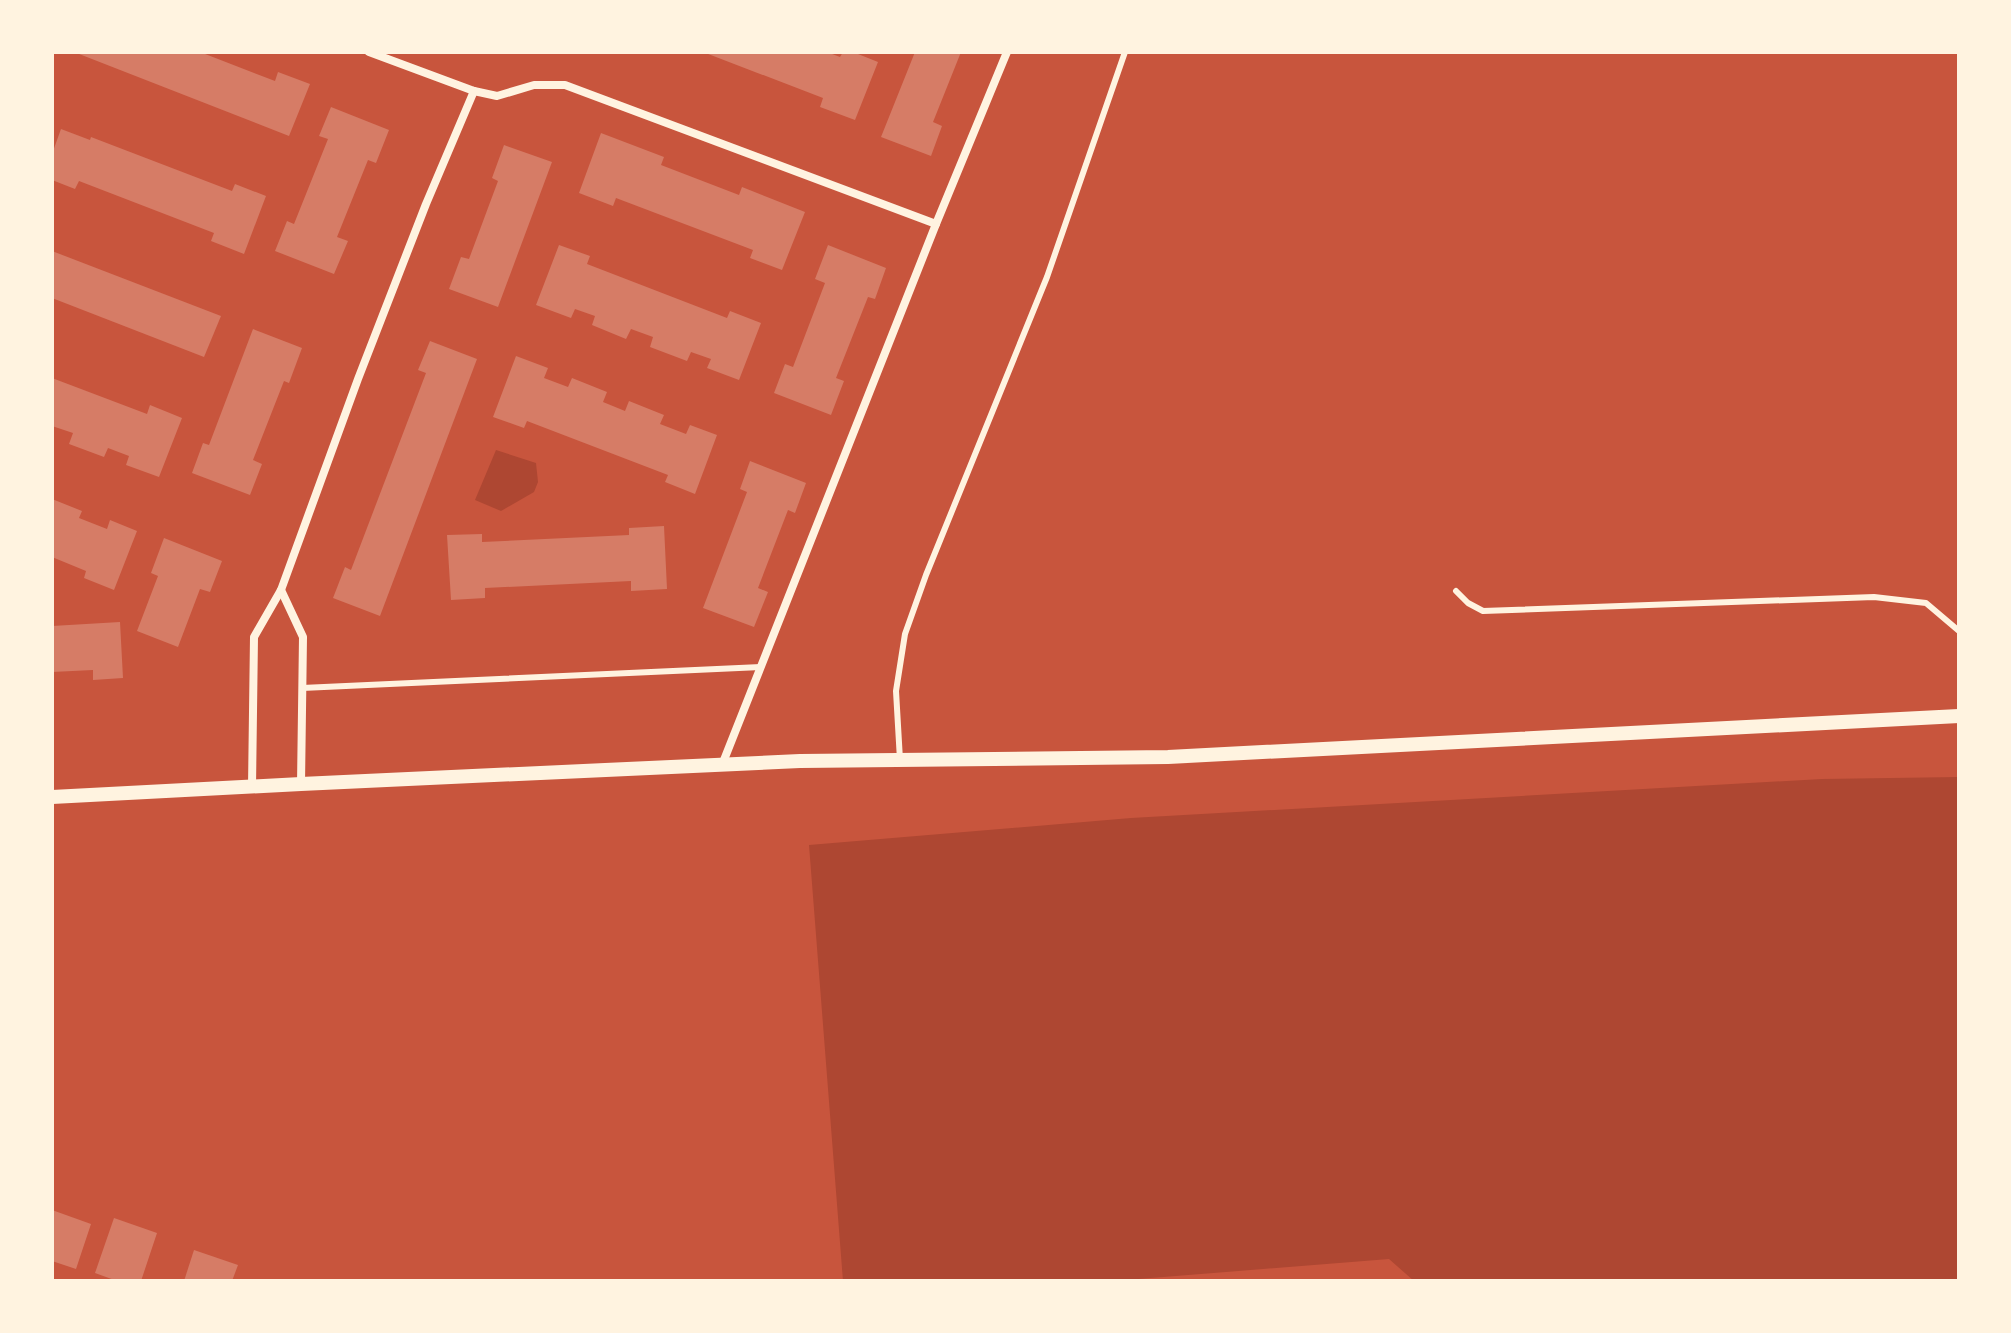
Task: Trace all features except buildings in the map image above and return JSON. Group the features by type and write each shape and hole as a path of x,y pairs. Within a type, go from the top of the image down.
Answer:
{"street":[{"path":"369,52 474,91 497,96 534,85 565,85 936,224"},
{"path":"722,765 1007,52"},
{"path":"252,787 254,637 281,590 398,277 474,91"},
{"path":"281,590 303,637 301,784"},
{"path":"52,797 800,761 1184,756 1959,716"}],"lane":[{"path":"900,760 896,691 905,634 1047,277 1125,52"},
{"path":"1456,591 1468,603 1483,611 1874,597 1926,603 1959,631"},
{"path":"302,688 761,667"}],"shaded area":[{"path":"496,450 536,463 538,482 534,492 501,511 475,500"},
{"path":"1959,777 1959,1281 1414,1281 1389,1259 1113,1281 843,1281 809,845 1131,818 1822,779"}]}
